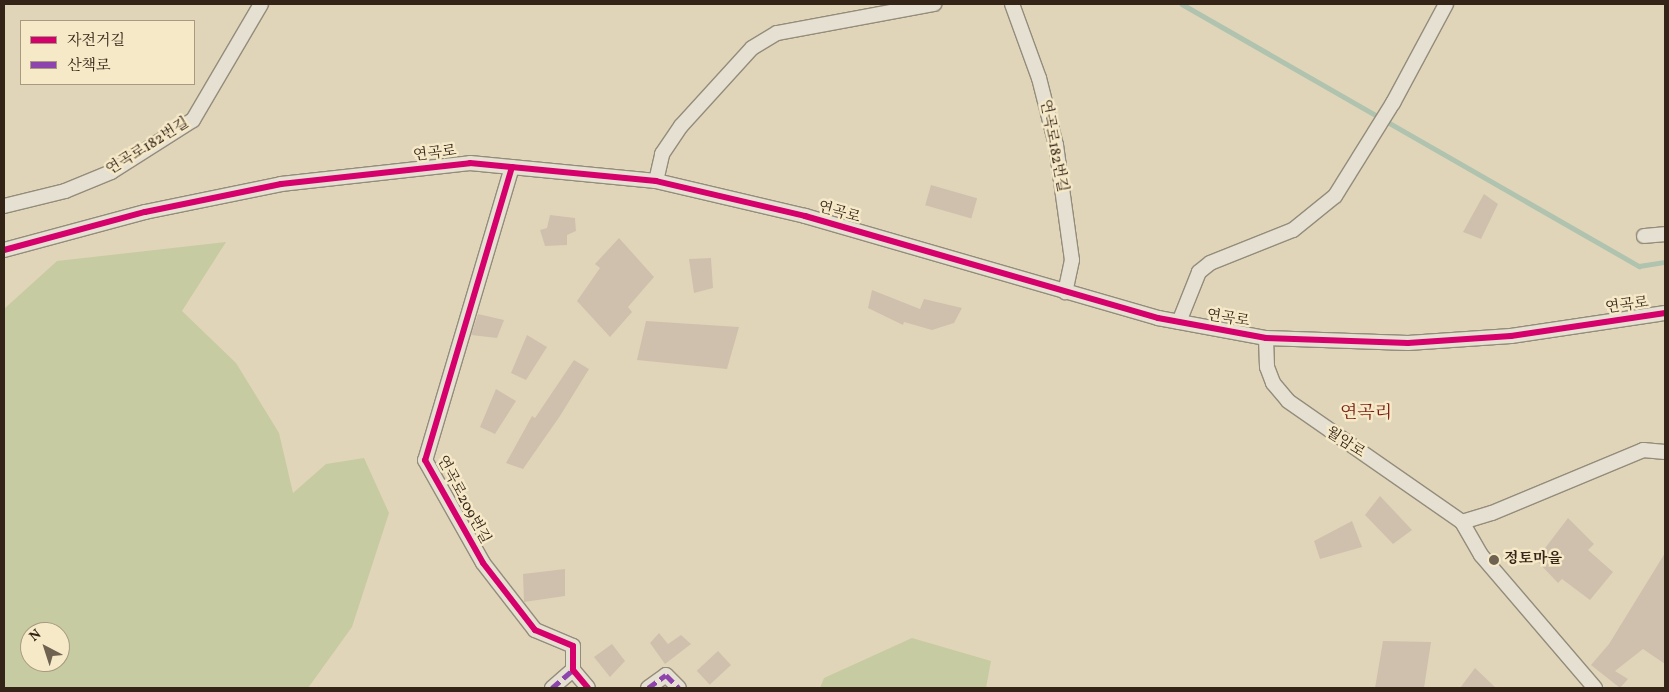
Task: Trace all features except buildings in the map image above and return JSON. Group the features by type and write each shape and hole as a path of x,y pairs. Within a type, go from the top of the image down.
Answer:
{"street":[{"name":"연곡로182번길","path":"4,206 65,191 111,172 193,120 261,4"},
{"path":"656,181 662,154 681,126 760,43 777,33 934,4"},
{"name":"연곡로182번길","path":"1012,4 1039,78 1056,145 1072,260 1066,292"},
{"path":"1179,322 1199,272 1210,263 1293,230 1335,196 1393,103 1446,4"},
{"name":"연곡로","path":"4,250 145,212 281,184 470,162 656,181 805,216 1066,292 1179,322 1266,338 1426,342 1511,336 1665,313"},
{"name":"연곡로209번길","path":"512,167 425,460 483,563 535,630 573,646 572,670"},
{"path":"1644,236 1665,234"},
{"name":"월암로","path":"1266,338 1267,367 1273,383 1288,402 1462,522 1494,573 1595,688"},
{"path":"1462,522 1492,513 1644,450 1665,452"},
{"path":"552,688 572,670 588,688"},
{"path":"648,688 666,675 679,688"}],"green space":[{"path":"226,242 182,311 236,363 279,433 293,493 326,464 364,458 389,513 352,627 308,688 4,688 4,309 57,261"},
{"path":"912,638 991,661 986,688 820,688 824,678"}],"waterway":[{"path":"1182,4 1639,266 1665,262"}],"marked path":[{"path":"552,688 573,670 575,673"},
{"path":"648,688 666,675 679,688"}],"cycle path":[{"path":"4,250 145,212 281,184 470,163 656,181 805,216 1158,318 1266,338 1408,343 1511,336 1665,313"},
{"path":"512,167 425,460 483,563 535,630 573,646 573,670 588,688"}],"place":[{"name":"정토마을","path":"1494,560"}],"district":[{"name":"연곡리","path":"1366,414"}]}
